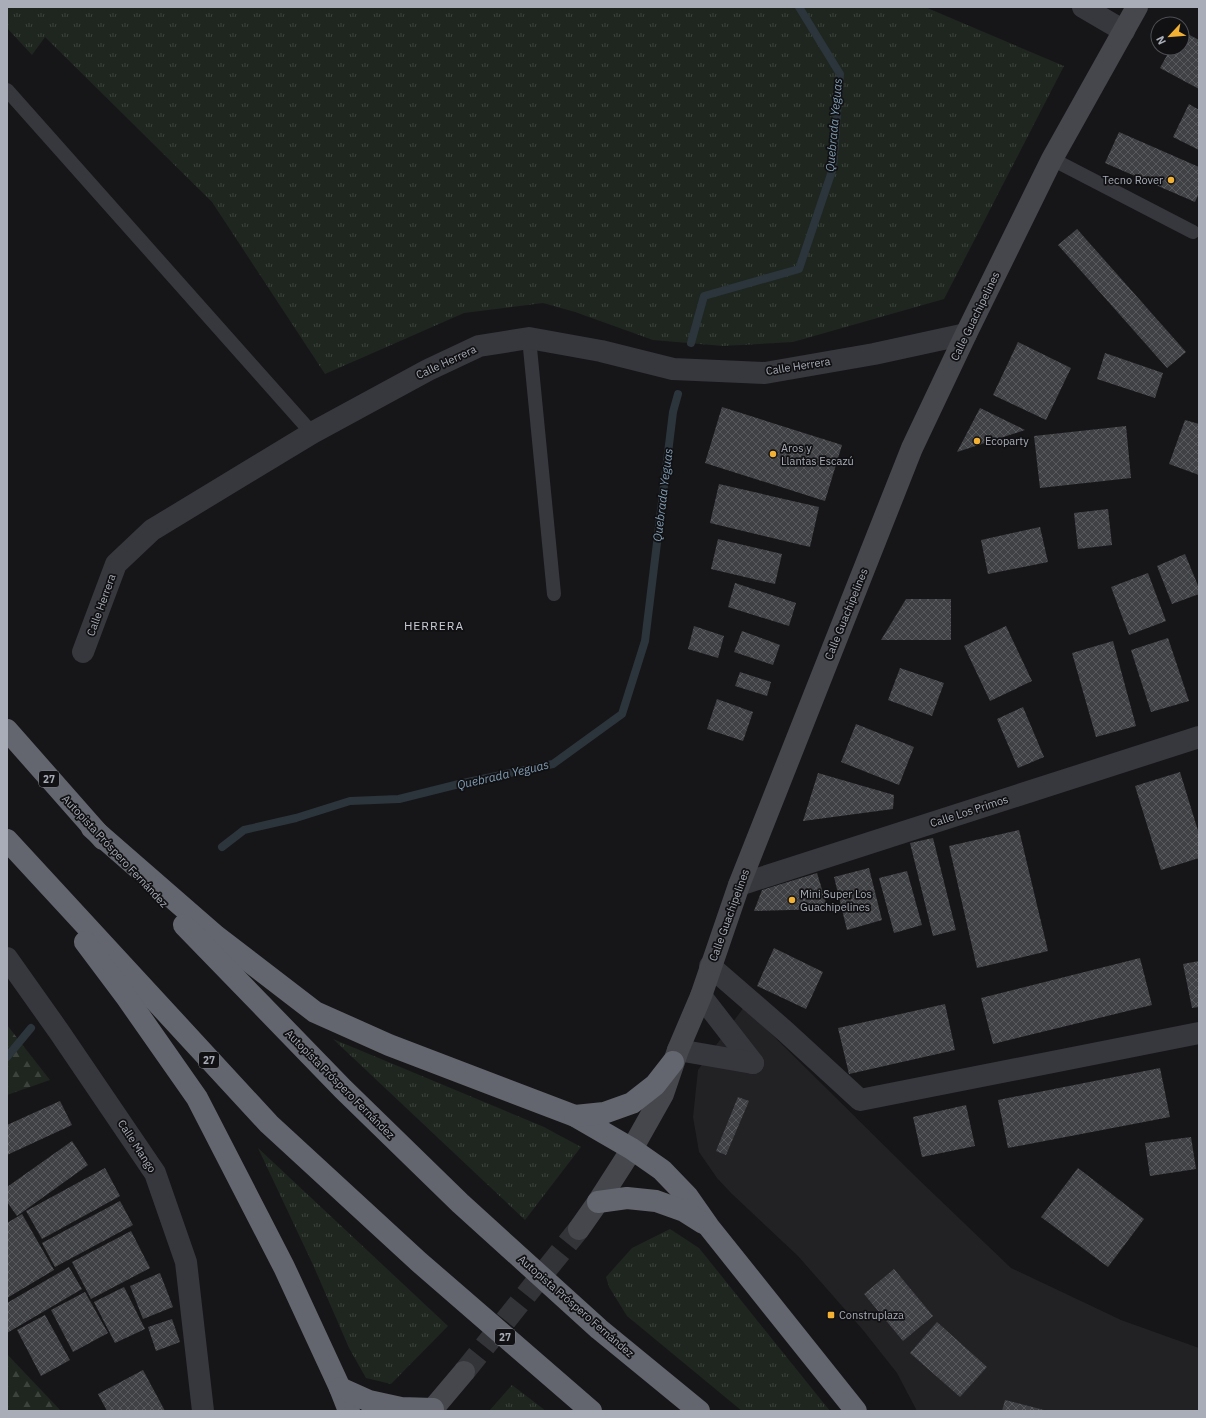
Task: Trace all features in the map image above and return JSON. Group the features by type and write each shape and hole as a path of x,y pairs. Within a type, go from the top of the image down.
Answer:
{"highway":[{"name":"Autopista Próspero Fernández","path":"7,730 92,828 343,1089 460,1203 599,1329 699,1411"},
{"path":"92,828 216,936 315,1012 389,1045 575,1116 632,1149 662,1170 688,1196 709,1227 856,1411"},
{"path":"10,842 127,998 197,1098 284,1267 340,1388 349,1411"},
{"name":"27","path":"10,842 269,1124 419,1262 591,1411"},
{"path":"575,1116 604,1113 632,1102 655,1085 676,1056"},
{"path":"598,1202 627,1198 656,1201 684,1211 709,1227"},
{"path":"340,1388 370,1401 401,1408 432,1410"}],"street":[{"path":"1083,7 1124,31"},
{"name":"Calle Guachipelines","path":"579,1229 632,1149 663,1094 676,1056 701,996 710,966 739,885 912,448 1052,159 1137,7"},
{"name":"Calle Herrera","path":"83,652 116,564 152,530 312,433 428,370 479,346 529,338 600,351 673,369 765,372 874,354 966,334"},
{"name":"Calle Los Primos","path":"739,885 1199,737"},
{"name":"Calle Mango","path":"7,958 155,1173 186,1262 203,1411"},
{"path":"710,966 786,1032 860,1100 1199,1033"},
{"path":"676,1056 753,1063 701,996"},
{"path":"432,1410 464,1372"}],"lane":[{"path":"7,90 312,433"},
{"path":"1052,159 1193,232"},
{"path":"529,338 554,594"}],"shaded area":[{"path":"744,1007 917,1178 1011,1268 1121,1320 1199,1348 1199,1411 917,1411 897,1373 863,1330 798,1256 717,1178 699,1152 693,1117 698,1070"}],"green space":[{"path":"7,7 925,7 1064,66 944,299 793,342 723,346 653,340 575,312 543,303 464,313 325,374 212,202 45,37 32,55 7,28"},
{"path":"7,1025 50,1080 7,1095"},
{"path":"333,1039 544,1127 581,1147 525,1220"},
{"path":"258,1148 448,1326 391,1384 366,1378 349,1348 314,1267"},
{"path":"670,1229 699,1248 830,1411 742,1411 627,1316 609,1287 606,1277 632,1248"},
{"path":"7,1354 61,1411 7,1411"},
{"path":"512,1385 546,1411 489,1411"}],"building":[{"path":"1190,35 1199,40 1199,89 1160,68 1167,56 1190,56"},
{"path":"1189,104 1199,110 1199,150 1173,137"},
{"name":"Tecno Rover","path":"1119,132 1199,167 1199,193 1195,202 1105,163"},
{"path":"1077,229 1186,352 1167,368 1058,245"},
{"path":"1018,342 1071,368 1046,420 993,395"},
{"path":"1105,353 1163,373 1155,398 1097,379"},
{"name":"Aros y Llantas Escazú","path":"722,407 842,445 825,501 705,463"},
{"name":"Ecoparty","path":"980,408 1025,430 957,452"},
{"path":"1185,420 1199,424 1199,475 1169,464"},
{"path":"1126,426 1131,478 1040,488 1034,436"},
{"path":"719,484 819,507 810,547 710,523"},
{"path":"1108,509 1112,545 1078,549 1074,513"},
{"path":"1040,527 1048,562 988,574 981,540"},
{"path":"718,539 782,554 775,584 711,569"},
{"path":"1185,554 1199,588 1199,594 1172,604 1157,566"},
{"path":"1148,573 1166,621 1129,635 1111,587"},
{"path":"735,583 796,603 789,626 728,607"},
{"path":"906,599 951,599 951,640 881,640"},
{"path":"694,626 724,636 718,658 688,649"},
{"path":"1006,626 1032,681 990,701 964,646"},
{"path":"742,631 780,645 773,665 734,652"},
{"path":"1168,638 1189,701 1151,712 1131,650"},
{"path":"1113,641 1136,726 1096,737 1072,653"},
{"path":"900,668 944,683 932,716 888,700"},
{"path":"740,672 771,682 767,696 735,686"},
{"path":"717,699 753,712 743,741 707,729"},
{"path":"1023,707 1044,757 1018,768 997,719"},
{"path":"856,724 914,747 899,785 841,762"},
{"path":"1180,772 1199,834 1199,858 1161,870 1135,786"},
{"path":"818,773 894,795 893,809 803,821"},
{"path":"1019,830 1048,951 977,968 949,846"},
{"path":"933,838 956,930 933,936 910,843"},
{"path":"869,868 882,920 847,930 834,877"},
{"path":"907,871 922,925 894,933 879,878"},
{"name":"Mini Super Los Guachipelines","path":"817,873 828,909 754,911 762,890"},
{"path":"774,948 823,972 806,1009 757,986"},
{"path":"1140,958 1152,1005 993,1044 981,998"},
{"path":"1199,961 1199,1007 1192,1008 1183,964"},
{"path":"945,1004 955,1050 849,1074 838,1028"},
{"path":"1160,1068 1170,1117 1008,1148 998,1100"},
{"path":"738,1097 749,1101 726,1155 716,1151"},
{"path":"60,1101 72,1125 7,1155 7,1125"},
{"path":"966,1105 975,1146 922,1157 913,1117"},
{"path":"1191,1137 1196,1169 1150,1176 1145,1143"},
{"path":"72,1141 88,1165 17,1216 7,1202 7,1187"},
{"path":"105,1168 120,1196 42,1239 26,1211"},
{"path":"1078,1168 1144,1219 1108,1267 1041,1217"},
{"path":"120,1201 133,1225 55,1267 42,1243"},
{"path":"22,1214 54,1270 7,1298 7,1223"},
{"path":"131,1231 150,1268 91,1299 72,1262"},
{"path":"69,1267 82,1289 7,1333 7,1303"},
{"path":"894,1269 933,1316 903,1341 864,1294"},
{"path":"160,1273 173,1307 143,1319 130,1286"},
{"path":"124,1287 145,1329 115,1343 94,1302"},
{"path":"85,1292 108,1333 73,1352 51,1310"},
{"path":"45,1315 70,1360 41,1376 17,1330"},
{"path":"172,1319 180,1342 156,1351 148,1327"},
{"path":"937,1322 987,1367 960,1397 910,1353"},
{"path":"143,1370 165,1411 107,1411 98,1394"},
{"path":"1005,1400 1044,1410 1044,1411 1002,1411"}],"waterway":[{"name":"Quebrada Yeguas","path":"691,343 704,296 799,269 833,168 840,74 799,7"},
{"name":"Quebrada Yeguas","path":"222,847 244,830 296,818 350,801 399,799 463,783 553,764 622,714 645,641 673,412 678,394"},
{"name":"Quebrada Yeguas","path":"7,1057 31,1028"}],"tunnel":[{"path":"464,1372 579,1229"}],"place":[{"name":"Tecno Rover","path":"1171,180"},
{"name":"Ecoparty","path":"977,441"},
{"name":"Aros y Llantas Escazú","path":"773,454"},
{"name":"Mini Super Los Guachipelines","path":"792,900"},
{"name":"Construplaza","path":"831,1315"}],"district":[{"name":"HERRERA","path":"434,626"}]}
